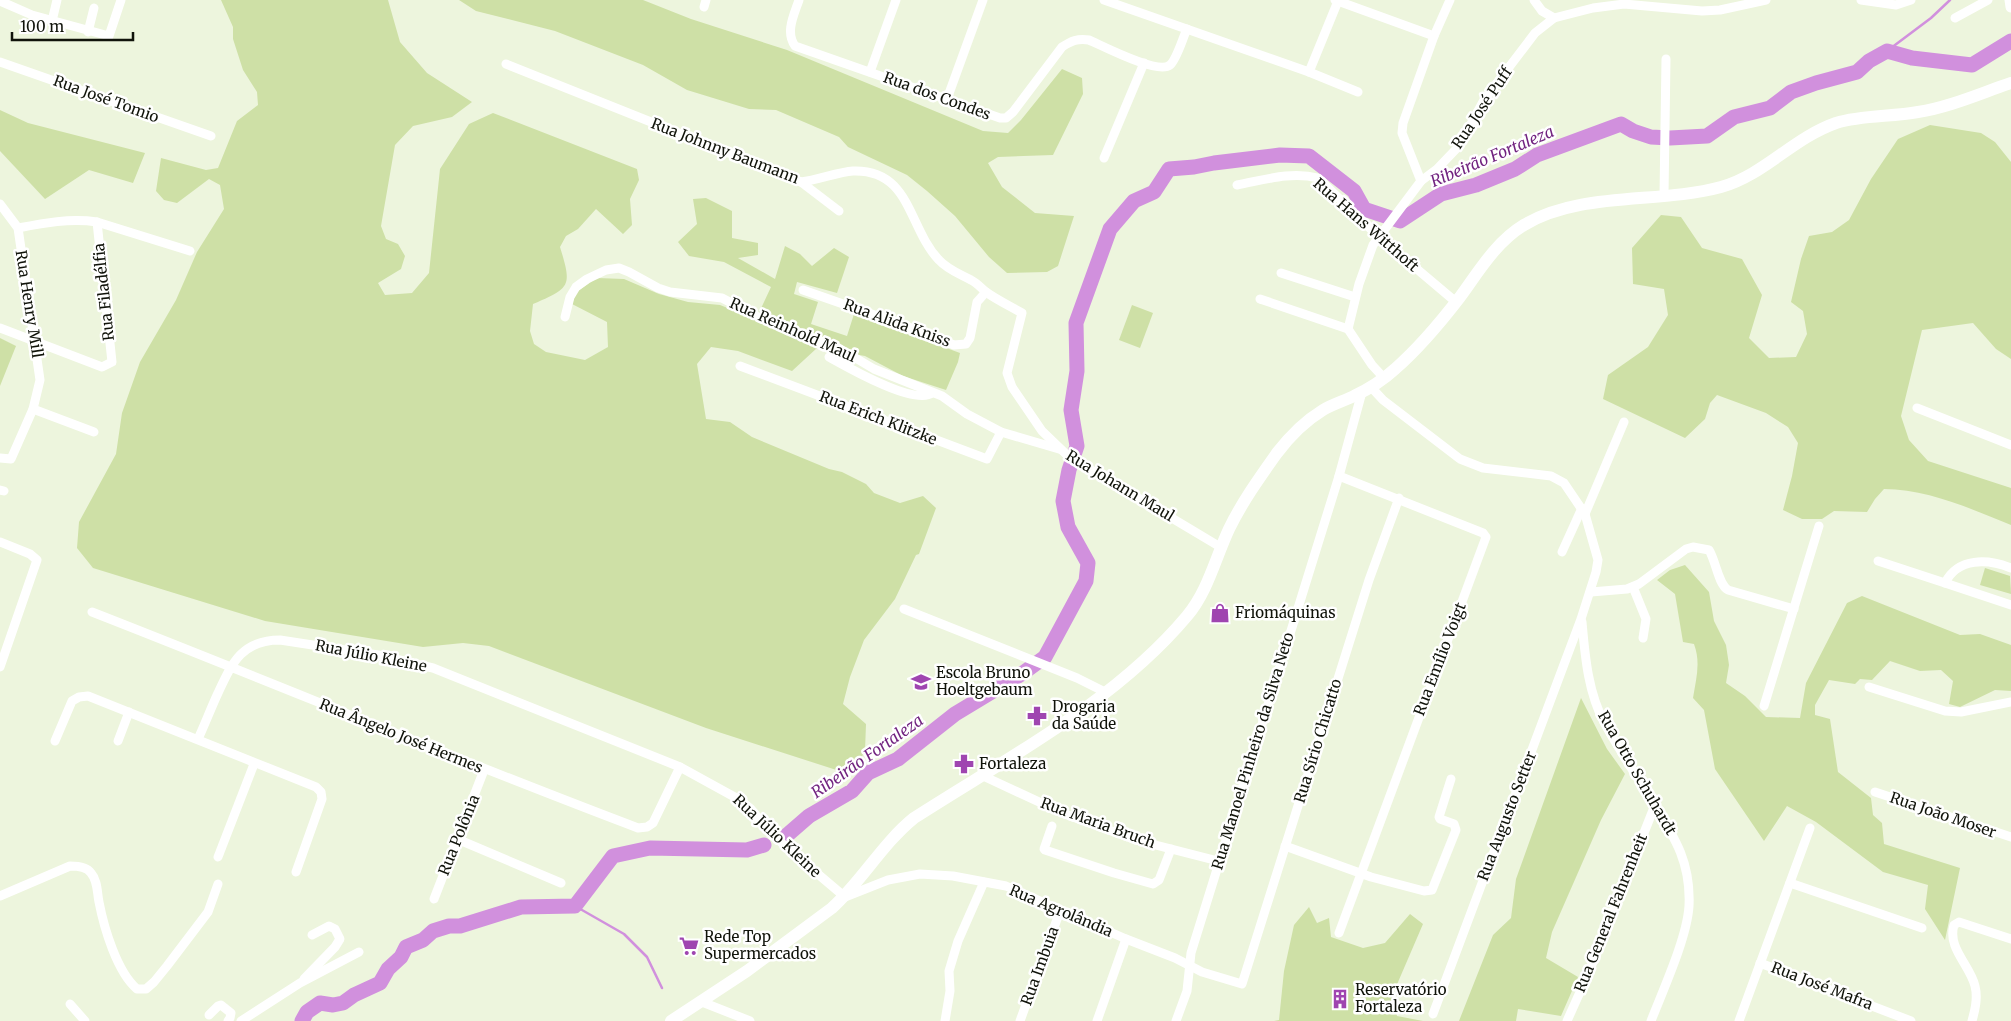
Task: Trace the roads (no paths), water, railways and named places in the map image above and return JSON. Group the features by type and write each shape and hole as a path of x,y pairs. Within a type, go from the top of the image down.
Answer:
{"main road":[{"path":"671,1021 747,971 845,897 899,830 914,818 1105,692 1150,654 1189,613 1207,584 1229,530 1247,498 1276,454 1294,432 1324,409 1367,389 1384,378 1419,346 1456,302 1500,244 1524,225 1558,210 1605,202 1707,190 1741,179 1766,167 1795,144 1834,124 1850,120 1923,112 2011,83"}],"street":[{"path":"52,21 57,0"},
{"path":"0,1 32,15 108,36 121,0"},
{"name":"Rua dos Condes","path":"799,0 789,33 790,40 795,46 1000,118 1006,118 1013,112 1062,47 1070,42 1080,39 1089,40 1144,63 1162,67 1170,66 1174,60 1187,29"},
{"path":"870,72 896,0"},
{"path":"947,99 983,0"},
{"path":"1104,0 1309,72 1358,92"},
{"path":"1309,72 1336,0 1434,36"},
{"path":"1421,181 1402,133 1402,123 1434,36 1450,0"},
{"path":"1534,0 1542,11 1554,18 1593,8 1624,4 1702,11 1720,10 1766,0"},
{"path":"1860,0 1896,5 1911,0"},
{"path":"1955,18 1988,0"},
{"path":"2010,0 2011,7"},
{"path":"88,32 94,8"},
{"name":"Rua José Puff","path":"1348,329 1365,262 1382,233 1421,181 1437,169 1458,146 1484,100 1536,33 1554,18"},
{"path":"1664,196 1666,59"},
{"name":"Rua José Tomio","path":"0,62 211,136"},
{"path":"1104,158 1144,63"},
{"name":"Rua Johnny Baumann","path":"506,64 801,182 850,171 865,171 885,177 901,192 923,239 940,262 973,281 986,292"},
{"name":"Rua Hans Witthoft","path":"1237,185 1291,174 1318,178 1382,233 1456,302"},
{"path":"801,182 838,211"},
{"name":"Rua Henry Mill","path":"0,458 11,459 33,408 40,380 18,228 1,206"},
{"path":"18,228 72,220 97,222 190,251"},
{"name":"Rua Filadélfia","path":"36,342 102,367 112,362 97,222"},
{"name":"Rua Reinhold Maul","path":"565,317 570,297 576,287 587,279 606,270 619,268 670,292 722,298 758,317 837,347 874,369 942,396 967,414 1001,432 1064,453"},
{"path":"1281,273 1355,297"},
{"name":"Rua Alida Kniss","path":"803,290 954,345 966,344 970,338 977,302 986,292"},
{"name":"Rua Johann Maul","path":"986,292 1022,313 1009,358 1007,372 1009,380 1042,431 1064,453 1222,548"},
{"path":"1260,299 1348,329 1372,365 1384,378"},
{"path":"0,328 36,342"},
{"path":"829,357 896,390 923,397 932,393"},
{"name":"Rua Erich Klitzke","path":"740,366 987,459 1001,432"},
{"name":"Rua Manoel Pinheiro da Silva Neto","path":"1176,1021 1187,991 1191,953 1218,861 1367,389"},
{"name":"Rua Otto Schuhardt","path":"1367,389 1460,459 1483,468 1551,476 1564,483 1584,510 1598,560 1581,619 1585,661 1593,694 1601,716 1681,849 1689,888 1689,908 1684,930 1651,1021"},
{"path":"33,408 94,432"},
{"path":"1917,408 2011,445"},
{"path":"1562,552 1584,510 1624,422"},
{"name":"Rua Emílio Voigt","path":"1339,476 1399,498 1483,533 1486,537 1339,932"},
{"name":"Rua Sírio Chicatto","path":"1242,984 1369,580 1399,498"},
{"path":"1764,706 1819,526"},
{"path":"0,542 30,554 37,560 0,668"},
{"path":"1590,592 1632,587 1646,580 1686,549 1693,547 1709,550 1714,558 1724,588 1794,608"},
{"path":"1878,561 2011,605"},
{"path":"1945,583 1955,569 1974,562 1994,562 2011,568"},
{"path":"1632,587 1646,619 1643,638"},
{"path":"904,610 1077,678 1105,692"},
{"name":"Rua Ângelo José Hermes","path":"92,612 230,666 484,770 638,828 647,827 652,822 680,767"},
{"name":"Rua Augusto Setter","path":"1433,1014 1581,619"},
{"name":"Rua Júlio Kleine","path":"198,739 230,666 247,649 267,640 280,640 378,655 433,668 680,767 740,800 751,809 767,829 786,847 845,897"},
{"path":"1869,687 1945,711 1961,712 2011,702"},
{"path":"55,741 72,701 79,696 88,696 198,739 254,764 316,787 321,792 322,799 296,872"},
{"path":"118,741 129,712"},
{"path":"218,857 254,764"},
{"name":"Rua Polônia","path":"434,899 484,770"},
{"name":"Rua Maria Bruch","path":"981,775 1065,814 1136,840 1218,861"},
{"path":"1285,846 1362,873 1424,891 1432,890 1456,830 1454,824 1439,817 1451,779"},
{"name":"Rua João Moser","path":"1875,792 2011,837"},
{"name":"Rua General Fahrenheit","path":"1567,1021 1589,972 1655,805"},
{"path":"1052,826 1044,850 1153,884 1159,880 1171,849"},
{"path":"1739,1021 1810,828"},
{"path":"457,839 561,883"},
{"path":"0,896 70,866 79,866 90,870 95,878 107,934 120,964 130,983 137,989 146,989 163,972 208,912 218,884"},
{"name":"Rua Agrolândia","path":"845,897 874,885 920,874 953,876 1006,886 1126,939 1176,958 1190,967 1242,984"},
{"path":"945,1021 950,991 949,971 958,941 984,882"},
{"path":"1790,882 1922,928"},
{"name":"Rua Imbuia","path":"1020,1021 1060,911"},
{"path":"1972,1021 1977,1000 1976,986 1969,970 1953,944 1952,932 1954,925 1960,922 2011,939"},
{"path":"300,983 335,947 340,939 335,929 329,926 312,935"},
{"path":"1097,1021 1126,939"},
{"path":"241,1021 300,983 359,952"},
{"name":"Rua José Mafra","path":"1760,963 1911,1021"},
{"path":"702,1002 750,1021"},
{"path":"70,1004 85,1021"},
{"path":"209,1016 221,1005 231,1014 228,1021"}],"waterway":[{"name":"Ribeirão Fortaleza","path":"1887,51 1931,18 1950,0"},
{"name":"Ribeirão Fortaleza","path":"786,836 809,816 852,791 868,773 898,759 955,714 1023,673 1045,657 1086,581 1088,563 1068,527 1063,501 1069,470 1077,446 1071,410 1077,371 1076,323 1110,229 1134,201 1154,192 1169,169 1280,155 1309,156 1354,191 1364,209 1400,221 1441,194 1476,185 1515,169 1537,155 1621,124 1633,131 1651,137 1707,136 1734,117 1770,108 1791,92 1857,72 1869,61 1887,51 1912,58 1972,65 2011,41"},
{"name":"Ribeirão Fortaleza","path":"302,1021 307,1012 320,1003 333,1005 343,1003 354,995 380,983 388,969 401,957 406,947 423,940 433,931 449,926 460,926 521,907 575,906 613,856 650,848 747,850 764,845"},
{"path":"575,906 624,934 647,957 662,988"}],"place":[{"name":"Friomáquinas","path":"1220,613"},
{"name":"Escola Bruno Hoeltgebaum","path":"921,682"},
{"name":"Drogaria da Saúde","path":"1037,716"},
{"name":"Fortaleza","path":"964,764"},
{"name":"Rede Top Supermercados","path":"689,946"},
{"name":"Reservatório Fortaleza","path":"1340,999"}]}
